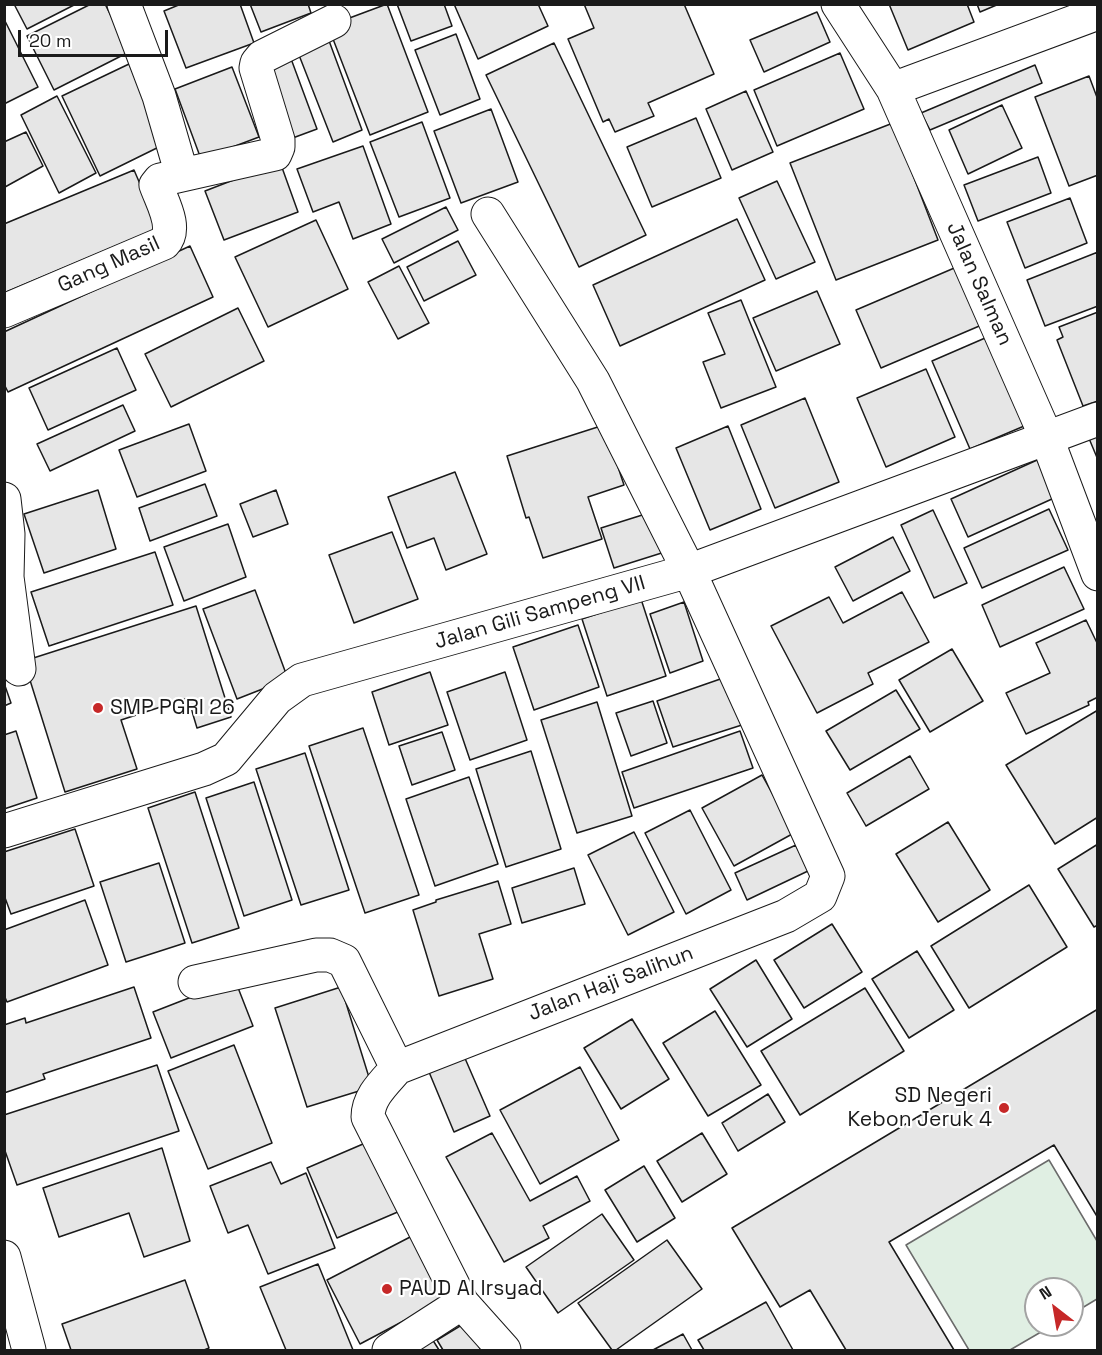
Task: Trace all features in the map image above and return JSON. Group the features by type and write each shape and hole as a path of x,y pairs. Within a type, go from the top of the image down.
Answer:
{"street":[{"path":"124,4 159,96 182,175 275,154 278,140 256,63 262,57 334,21"},
{"name":"Jalan Salman","path":"838,4 893,89 1047,439 1098,574"},
{"path":"893,89 1098,13"},
{"name":"Gang Masil","path":"4,311 164,243 170,236 170,226 156,185 160,180 182,175"},
{"name":"Jalan Haji Salihun","path":"462,1303 368,1117 368,1107 376,1092 397,1068 786,916 820,896 828,876 689,571 593,381 488,214"},
{"name":"Jalan Gili Sampeng VII","path":"4,831 204,769 226,759 277,698 302,680 689,571 1098,419"},
{"path":"4,499 8,534 7,577 20,669"},
{"path":"195,982 316,955 330,955 344,961 397,1068"},
{"path":"4,1257 29,1350"},
{"path":"389,1350 462,1303 504,1350"}],"green space":[{"path":"1049,1160 1097,1241 1097,1299 1084,1307 1084,1277 1024,1277 1024,1337 1032,1337 1010,1350 969,1350 906,1245"}],"building":[{"path":"14,4 76,4 27,29"},
{"path":"91,4 105,4 129,52 54,90 27,36"},
{"path":"181,4 240,4 254,43 186,68 164,11"},
{"path":"250,4 308,4 311,13 261,32"},
{"path":"387,4 428,112 370,135 328,26"},
{"path":"397,4 444,4 452,26 411,41"},
{"path":"454,4 538,4 548,26 478,59"},
{"path":"584,4 684,4 714,74 648,103 654,116 615,132 609,119 603,122 568,39 594,28"},
{"path":"889,4 967,4 974,22 908,50"},
{"path":"977,4 999,4 980,12"},
{"path":"817,12 830,42 764,72 750,40"},
{"path":"4,19 38,87 4,104"},
{"path":"456,34 480,99 440,115 415,50"},
{"path":"328,38 362,130 333,142 297,50"},
{"path":"554,43 646,235 579,267 486,75"},
{"path":"840,53 864,109 777,146 754,90"},
{"path":"290,56 317,129 290,139 262,66"},
{"path":"129,64 167,143 100,176 62,96"},
{"path":"1035,65 1042,83 930,130 921,113"},
{"path":"232,67 259,137 201,159 175,89"},
{"path":"1089,76 1098,100 1098,175 1069,186 1035,97"},
{"path":"746,91 773,152 732,170 706,109"},
{"path":"57,96 96,173 59,193 21,115"},
{"path":"1002,105 1022,148 968,174 949,130"},
{"path":"491,109 518,182 461,203 434,131"},
{"path":"696,118 721,178 652,207 627,147"},
{"path":"422,122 450,198 399,217 370,142"},
{"path":"893,123 938,240 836,280 790,163"},
{"path":"26,132 43,166 5,187 4,142"},
{"path":"363,146 391,224 353,239 339,202 313,212 297,169"},
{"path":"1038,157 1051,193 978,221 964,185"},
{"path":"280,162 298,212 224,240 205,191"},
{"path":"134,170 159,228 4,293 4,224"},
{"path":"777,181 815,262 776,279 739,198"},
{"path":"1070,198 1087,243 1025,268 1007,222"},
{"path":"446,207 458,230 394,263 382,239"},
{"path":"737,219 765,280 620,346 593,285"},
{"path":"316,220 348,289 268,327 235,257"},
{"path":"458,241 476,275 424,301 407,267"},
{"path":"190,246 213,297 8,392 4,384 4,332"},
{"path":"1098,252 1098,306 1045,326 1027,280"},
{"path":"399,266 429,323 398,339 368,282"},
{"path":"959,266 984,324 881,368 856,310"},
{"path":"817,291 840,344 776,371 753,318"},
{"path":"741,300 776,387 721,408 703,362 725,354 708,313"},
{"path":"238,308 264,361 171,407 145,354"},
{"path":"1098,312 1098,401 1083,406 1057,340 1063,337 1059,327"},
{"path":"999,332 1036,421 970,449 932,361"},
{"path":"117,348 136,390 48,430 29,388"},
{"path":"926,369 955,437 886,467 857,398"},
{"path":"805,398 839,482 775,508 741,425"},
{"path":"123,405 135,431 50,471 37,444"},
{"path":"189,424 206,471 137,497 119,450"},
{"path":"604,425 624,485 588,497 602,539 543,558 529,517 526,518 507,456"},
{"path":"728,426 761,509 710,530 676,448"},
{"path":"1098,432 1098,460 1088,436"},
{"path":"1046,456 1063,494 968,537 951,499"},
{"path":"455,472 487,554 446,570 434,538 407,548 388,497"},
{"path":"205,484 217,516 150,541 139,508"},
{"path":"98,490 116,549 44,573 24,514"},
{"path":"276,490 288,524 253,537 240,504"},
{"path":"1049,509 1068,550 982,588 964,548"},
{"path":"933,510 967,583 934,598 901,525"},
{"path":"655,511 668,551 614,568 601,528"},
{"path":"228,524 246,577 184,601 164,547"},
{"path":"392,532 418,599 354,623 329,555"},
{"path":"893,537 910,571 853,601 835,567"},
{"path":"155,552 173,605 49,646 31,592"},
{"path":"1064,567 1084,609 1000,647 982,605"},
{"path":"255,590 288,679 237,699 203,609"},
{"path":"902,592 929,642 868,673 873,684 817,713 771,626 829,597 843,623"},
{"path":"641,599 666,676 607,696 582,619"},
{"path":"684,602 703,661 670,673 650,614"},
{"name":"SMP PGRI 26","path":"196,606 231,717 197,728 188,698 121,720 137,769 65,792 24,661"},
{"path":"1086,620 1098,645 1098,697 1088,702 1089,705 1026,734 1006,693 1050,673 1036,643"},
{"path":"578,625 599,687 534,710 513,647"},
{"path":"952,649 983,701 930,732 899,680"},
{"path":"430,672 448,725 389,745 372,692"},
{"path":"505,672 527,740 470,760 447,692"},
{"path":"729,676 745,724 673,747 657,701"},
{"path":"4,683 11,703 4,706"},
{"path":"896,690 920,729 850,770 826,731"},
{"path":"653,701 667,743 631,756 616,713"},
{"path":"597,702 632,816 577,833 541,720"},
{"path":"1098,710 1098,817 1055,844 1006,765"},
{"path":"363,728 419,895 365,913 309,746"},
{"path":"16,731 37,798 4,809 4,735"},
{"path":"740,731 753,768 634,808 622,772"},
{"path":"442,732 455,770 412,785 399,746"},
{"path":"531,751 561,849 506,867 476,769"},
{"path":"305,753 349,890 301,905 256,769"},
{"path":"910,756 929,789 866,826 847,793"},
{"path":"762,775 794,833 734,866 702,808"},
{"path":"469,777 498,864 435,886 406,799"},
{"path":"254,782 292,900 244,916 206,798"},
{"path":"195,792 239,928 192,943 148,808"},
{"path":"690,810 731,890 686,914 645,833"},
{"path":"948,822 990,890 938,922 896,854"},
{"path":"75,829 94,886 11,914 4,895 4,852"},
{"path":"634,832 674,912 628,935 588,855"},
{"path":"1098,844 1098,925 1094,927 1058,869"},
{"path":"796,845 808,871 747,900 735,873"},
{"path":"159,863 185,943 126,962 100,882"},
{"path":"574,868 585,904 522,923 512,888"},
{"path":"498,881 511,924 479,934 493,979 439,996 413,910 436,902 436,900"},
{"path":"1029,885 1067,947 969,1008 931,946"},
{"path":"85,900 108,965 7,1002 4,995 4,930"},
{"path":"832,924 862,972 804,1008 774,960"},
{"path":"917,951 954,1010 909,1038 872,979"},
{"path":"756,960 792,1019 747,1047 710,989"},
{"path":"235,980 253,1026 171,1058 153,1012"},
{"path":"134,987 151,1038 43,1074 45,1079 4,1093 4,1025 25,1018 26,1023"},
{"path":"341,987 372,1087 307,1107 275,1008"},
{"path":"865,988 904,1051 800,1115 761,1051"},
{"path":"1098,1009 1098,1218 1054,1145 889,1242 954,1350 846,1350 810,1290 780,1307 732,1228"},
{"path":"715,1011 761,1085 708,1116 663,1043"},
{"path":"632,1019 669,1079 621,1109 584,1048"},
{"path":"234,1045 272,1143 208,1169 168,1071"},
{"path":"464,1056 490,1116 454,1132 429,1072"},
{"path":"157,1065 179,1131 17,1185 4,1148 4,1115"},
{"path":"580,1067 619,1140 540,1184 500,1110"},
{"path":"768,1094 785,1122 738,1151 722,1123"},
{"path":"492,1133 530,1201 577,1176 590,1201 543,1226 549,1238 504,1262 446,1157"},
{"path":"702,1133 727,1174 682,1202 657,1161"},
{"path":"370,1141 400,1211 337,1238 307,1168"},
{"path":"162,1148 190,1241 144,1257 129,1213 59,1237 43,1188"},
{"path":"271,1162 281,1184 306,1173 335,1248 268,1274 248,1225 228,1233 210,1186"},
{"path":"644,1166 675,1218 637,1242 605,1190"},
{"path":"602,1214 634,1260 558,1313 526,1267"},
{"name":"PAUD Al Irsyad","path":"414,1235 447,1298 360,1344 327,1280"},
{"path":"667,1240 702,1289 616,1350 612,1350 578,1303"},
{"path":"318,1264 353,1350 286,1350 260,1287"},
{"path":"185,1280 209,1348 204,1350 71,1350 62,1324"},
{"path":"766,1302 793,1350 704,1350 698,1340"},
{"path":"465,1323 481,1350 443,1350 437,1340"},
{"path":"429,1334 439,1350 401,1350"},
{"path":"683,1334 692,1350 653,1350"}],"place":[{"name":"SMP PGRI 26","path":"98,708"},
{"name":"SD Negeri Kebon Jeruk 4","path":"1004,1108"},
{"name":"PAUD Al Irsyad","path":"387,1289"}]}
